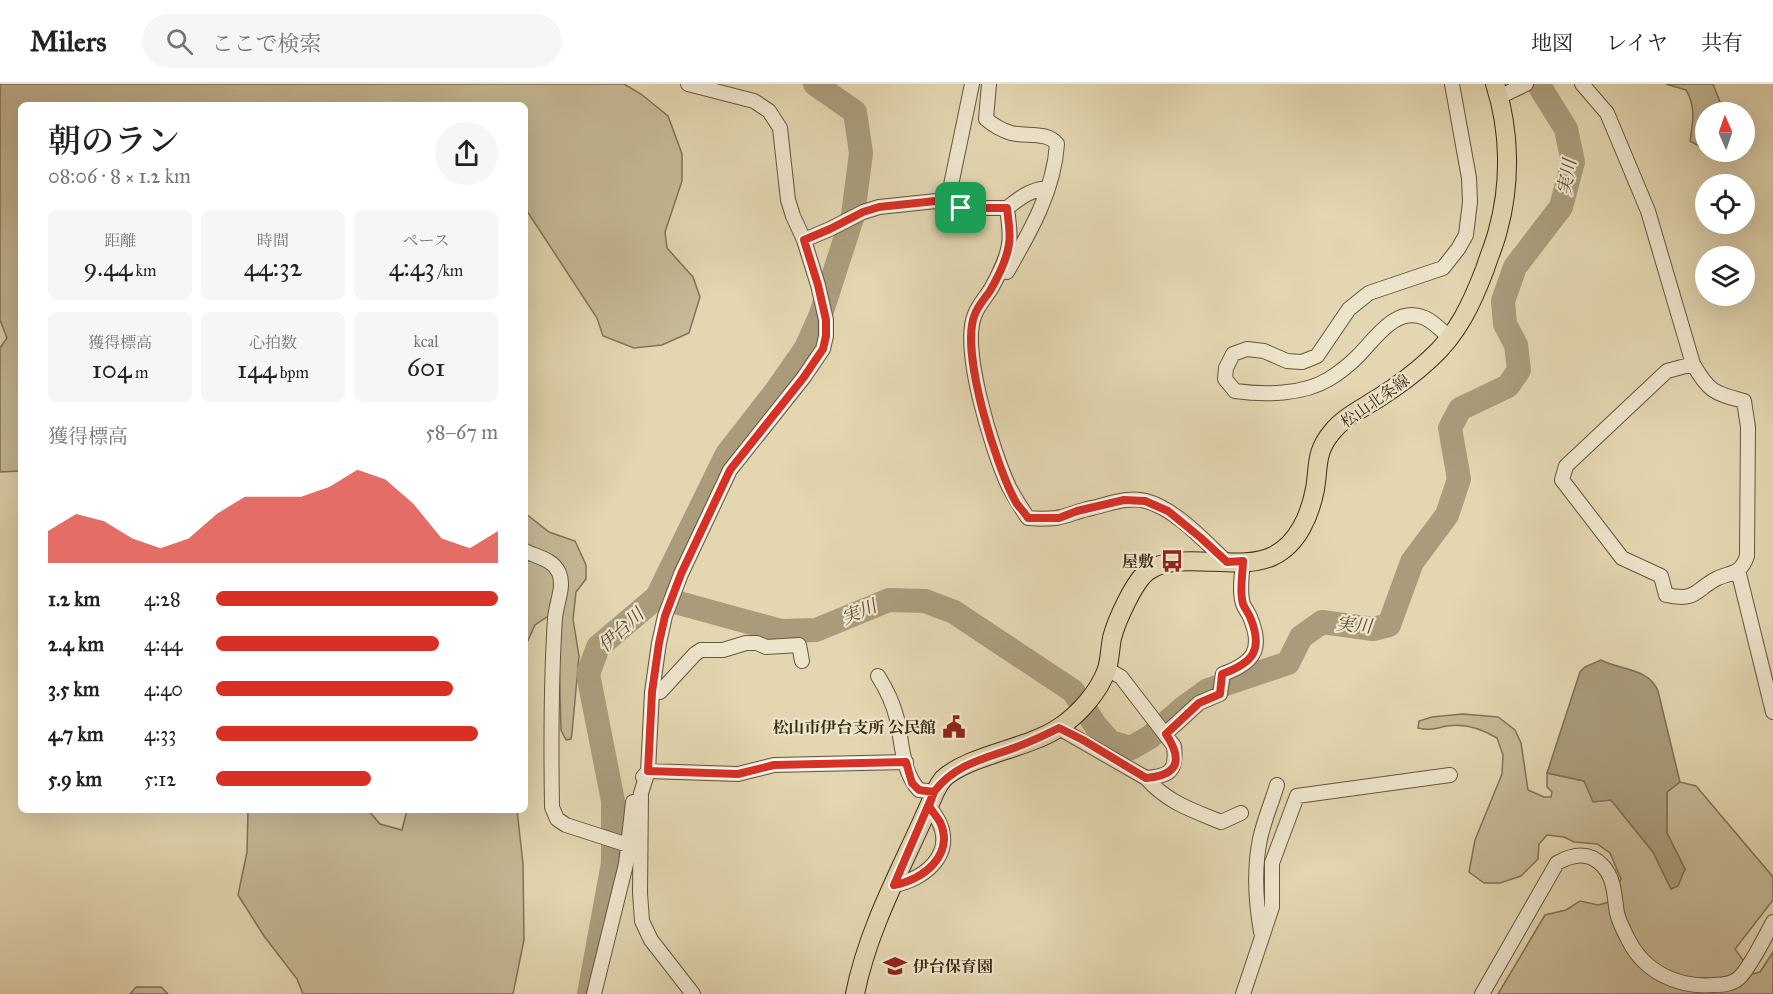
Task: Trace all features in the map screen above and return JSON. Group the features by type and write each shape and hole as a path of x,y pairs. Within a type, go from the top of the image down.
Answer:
{"main road":[{"name":"松山北条線","path":"855,994 861,963 876,923 932,799 944,779 958,769 1041,737 1059,728 1073,716 1093,695 1107,669 1120,614 1146,572 1163,564 1235,562 1272,557 1288,546 1300,530 1310,509 1316,488 1316,467 1321,448 1332,431 1347,418 1412,375 1450,338 1464,319 1472,304 1498,230 1506,165 1505,126 1497,91"}],"street":[{"path":"688,84 754,101 770,111 780,128 788,200 804,240 826,320 823,349 804,377 742,453 720,490 686,561 665,616 652,692 648,771 641,793 639,893 642,921 651,940 693,994"},
{"path":"945,200 951,185 972,84"},
{"path":"989,84 986,119 994,126 1012,133 1048,137 1057,144 1056,166 1040,212 1002,282 992,288"},
{"path":"1450,338 1424,317 1411,315 1398,319 1383,328 1356,357 1329,378 1311,388 1254,394 1235,391 1225,379 1226,368 1233,354 1247,349 1264,351 1287,361 1302,362 1317,356 1349,309 1369,293 1443,268 1458,249 1466,235 1470,202 1469,178 1452,84"},
{"path":"1497,91 1526,84"},
{"path":"1582,84 1607,113 1648,211 1693,364 1705,385 1719,395 1744,401 1748,427 1747,556 1744,565 1728,576 1719,578 1694,596 1675,597 1666,595 1661,576 1622,558 1562,480 1566,466 1667,371 1693,364"},
{"path":"804,240 863,212 879,207 945,200 961,208 1007,208 1026,193 1034,189 1047,188"},
{"path":"1007,208 1010,243 992,288 974,315 971,340 974,375 1008,484 1018,504 1028,518 1059,518 1077,511 1124,500 1145,501 1168,511 1235,562 1244,605 1253,625 1256,646 1252,656 1243,667 1222,674 1220,694 1199,703 1162,729"},
{"path":"528,552 546,559 554,566 561,582 555,611 553,640 552,807 557,819 566,825 623,843"},
{"path":"1738,570 1773,712"},
{"path":"652,692 660,692 695,654 702,650 723,650 746,643 757,643 766,648 799,645 802,661"},
{"path":"1107,669 1121,677 1174,747 1176,759 1173,768 1167,774 1146,778"},
{"path":"878,676 888,691 896,716 912,783 932,799 943,837 943,851 937,862 907,882 894,885"},
{"path":"1059,728 1146,778 1171,801 1221,822 1241,813"},
{"path":"648,771 738,774 774,765 906,762"},
{"path":"594,994 626,864 623,843 634,790 648,771"},
{"path":"1242,994 1272,907 1272,863 1297,796 1450,775"},
{"path":"1262,936 1257,910 1257,865 1260,839 1277,785"},
{"path":"1482,994 1557,862 1569,856 1582,855 1593,858 1603,866 1612,879 1618,916 1639,958 1656,973 1680,982 1699,986 1729,984 1740,977 1773,922"}],"shaded area":[{"path":"0,84 624,84 641,94 668,116 682,154 682,181 665,232 667,248 693,277 700,297 689,333 662,345 634,348 603,336 597,318 528,213 528,102 18,102 18,471 0,472 0,348 7,338 0,320"},
{"path":"1666,84 1713,84 1720,102 1695,102 1695,144 1690,141 1692,108 1686,90"},
{"path":"528,515 549,532 575,541 586,565 586,579 576,592 573,619 579,656 571,739 566,740 561,730 558,618 550,615 535,625 528,640"},
{"path":"1601,660 1641,674 1654,683 1658,691 1680,782 1667,792 1667,833 1685,869 1678,886 1671,889 1653,852 1611,800 1593,802 1584,781 1547,773 1580,672 1585,667"},
{"path":"1463,714 1498,717 1515,730 1521,743 1528,790 1544,797 1551,797 1552,792 1547,787 1547,773 1584,781 1611,800 1653,852 1671,889 1685,869 1667,833 1667,792 1680,782 1696,786 1773,877 1773,900 1735,949 1753,974 1760,972 1773,952 1773,994 1498,994 1545,915 1566,910 1580,901 1598,905 1609,902 1621,879 1610,853 1597,844 1574,842 1564,837 1547,835 1539,844 1538,859 1521,876 1500,883 1484,883 1469,872 1475,840 1502,774 1503,755 1497,738 1467,726 1418,728 1419,721 1432,717"},
{"path":"248,813 371,813 380,824 402,830 406,813 517,813 523,864 524,940 513,994 303,994 297,979 264,936 238,895 247,852"},
{"path":"136,987 161,987 168,994 130,994"}],"waterway":[{"name":"伊台川","path":"589,994 613,863 613,801 588,674 598,647 657,597 727,454 806,348 821,314 853,215 861,153 855,112 815,84"},
{"name":"実川","path":"657,597 781,631 816,630 889,600 925,601 954,612 1073,691 1096,726 1110,742 1131,748 1150,737 1208,690 1288,663 1301,637 1322,622 1373,629 1389,625 1412,562 1447,515 1459,479 1450,428 1460,409 1508,386 1519,370 1516,345 1505,324 1503,301 1515,267 1561,207 1573,162 1566,129 1538,84"}],"place":[{"name":"屋敷","path":"1172,561"},
{"name":"松山市伊台支所 公民館","path":"954,727"},
{"name":"伊台保育園","path":"895,966"}],"route":[{"path":"961,208 945,200 879,207 863,212 804,240 826,320 823,349 804,377 742,453 720,490 686,561 665,616 652,692 648,771 738,774 774,765 906,762 912,783 919,790 934,792 929,806 940,823 943,851 937,862 923,873 907,882 894,885 934,792 944,779 958,769 1059,728 1146,778 1167,774 1173,768 1176,759 1174,747 1166,734 1199,703 1220,694 1222,674 1243,667 1252,656 1256,646 1253,625 1242,596 1243,561 1227,562 1168,511 1145,501 1124,500 1077,511 1059,518 1045,519 1028,518 1018,504 1008,484 974,375 971,340 974,315 992,288 1010,243 1007,208 961,208"}]}
